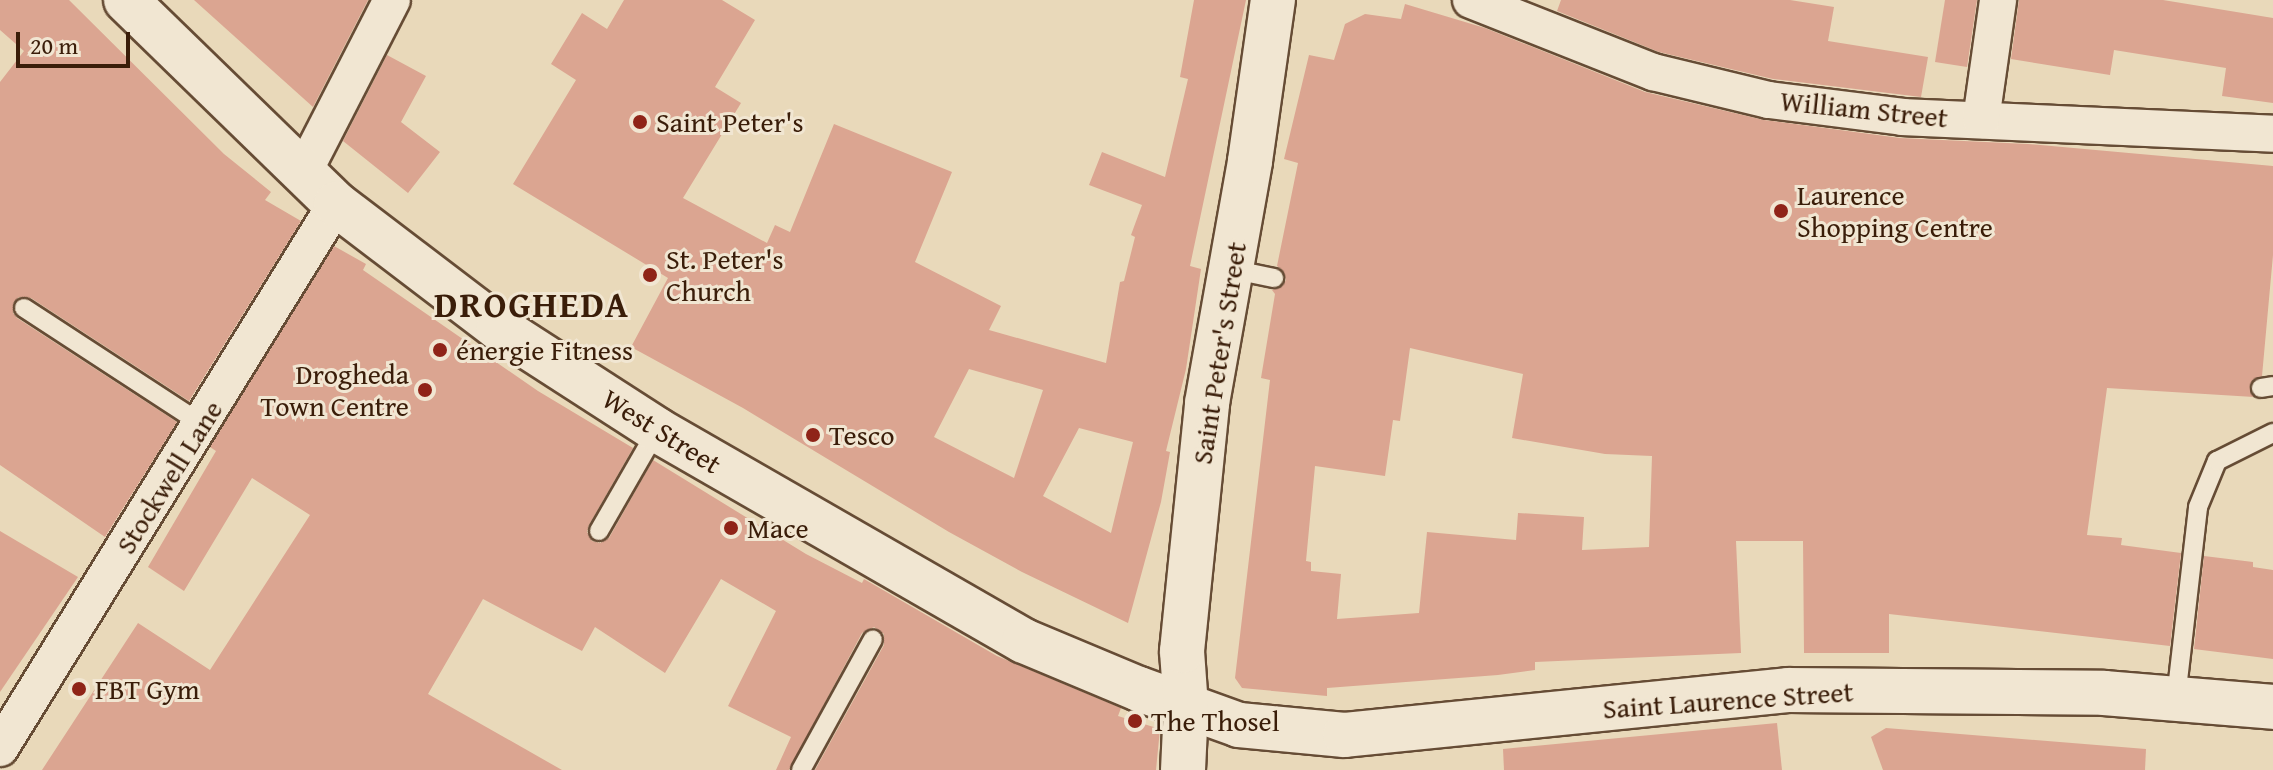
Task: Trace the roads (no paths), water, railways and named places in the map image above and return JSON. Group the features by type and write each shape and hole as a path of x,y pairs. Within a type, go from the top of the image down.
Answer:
{"street":[{"name":"West Street","path":"126,0 336,204 499,328 657,430 1024,641 1186,707"},
{"path":"304,171 392,0"},
{"name":"Saint Peter's Street","path":"1183,770 1186,707 1182,651 1205,419 1273,0"},
{"name":"William Street","path":"1471,0 1653,72 1769,100 1903,117 2273,134"},
{"path":"1981,120 1998,0"},
{"name":"Stockwell Lane","path":"0,748 336,204"},
{"name":"Saint Laurence Street","path":"1186,707 1239,725 1345,735 1788,690 2104,693 2273,707"}],"lane":[{"path":"1230,269 1274,278"},
{"path":"24,308 202,424"},
{"path":"599,531 657,430"},
{"path":"2176,700 2198,507 2217,461 2273,433"},
{"path":"801,770 873,639"}],"place":[{"name":"Saint Peter's","path":"640,122"},
{"name":"Laurence Shopping Centre","path":"1781,211"},
{"name":"St. Peter's Church","path":"650,275"},
{"name":"énergie Fitness","path":"440,350"},
{"name":"Drogheda Town Centre","path":"425,390"},
{"name":"Tesco","path":"813,435"},
{"name":"Mace","path":"731,528"},
{"name":"FBT Gym","path":"79,689"},
{"name":"The Thosel","path":"1135,721"}],"district":[{"name":"DROGHEDA","path":"532,304"}]}
